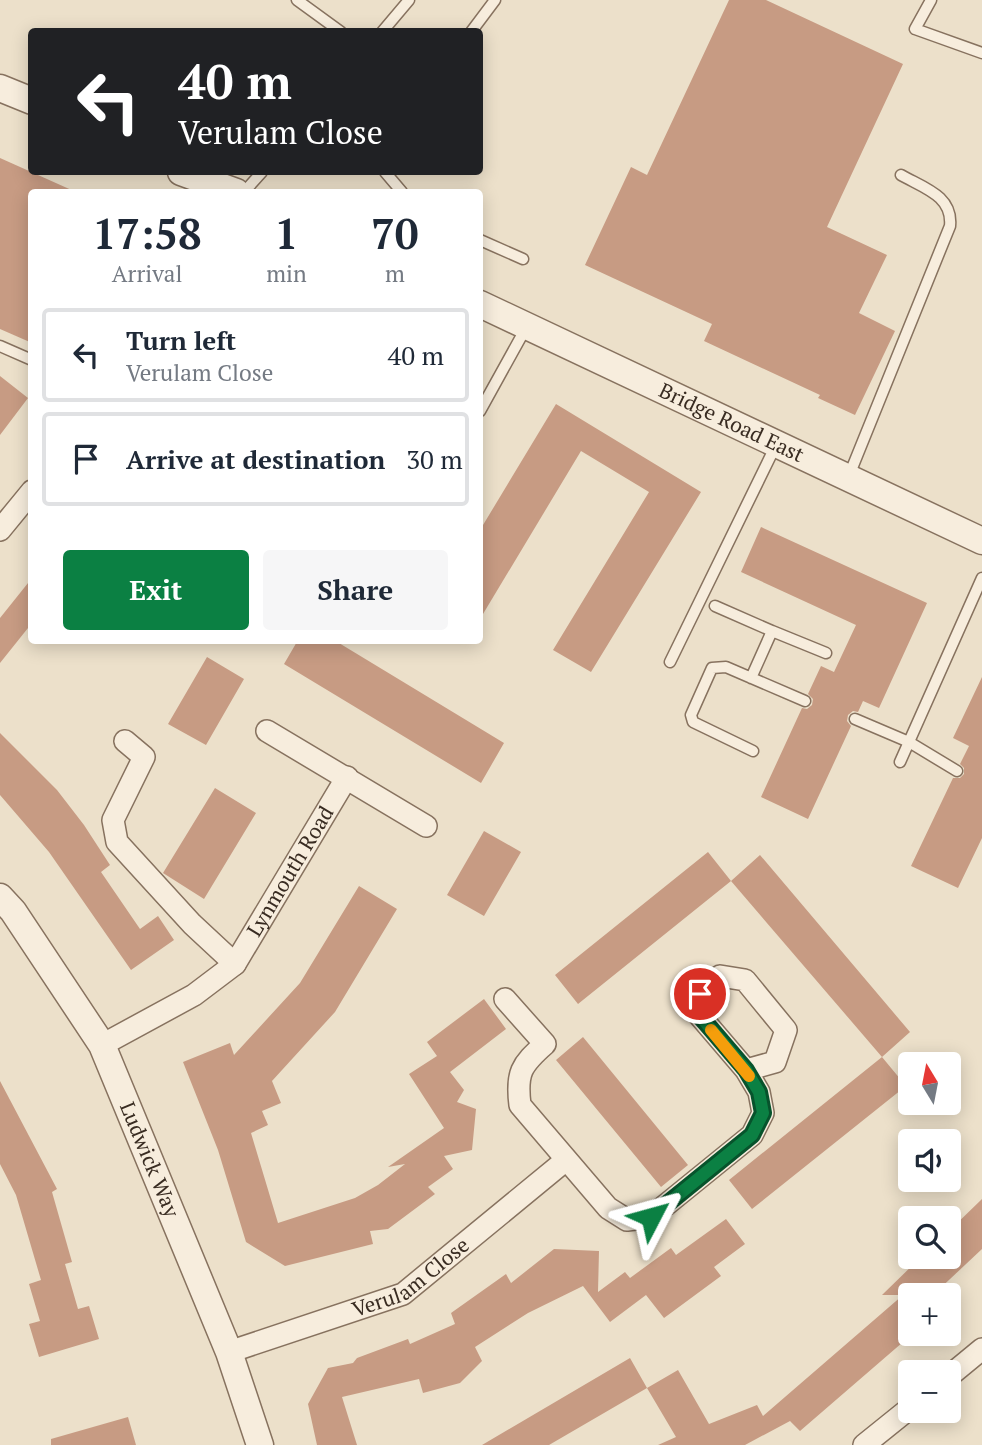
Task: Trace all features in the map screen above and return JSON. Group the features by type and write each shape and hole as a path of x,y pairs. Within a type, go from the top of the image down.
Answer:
{"street":[{"path":"0,88 28,99"},
{"path":"189,175 228,189"},
{"name":"Bridge Road East","path":"483,305 982,541"},
{"path":"0,530 28,496"},
{"path":"267,731 426,826"},
{"path":"125,741 144,757 113,820 117,842 192,924 235,964"},
{"name":"Lynmouth Road","path":"102,1045 194,995 235,964 347,777"},
{"name":"Ludwick Way","path":"0,897 102,1045 229,1352 260,1445"},
{"path":"505,999 545,1044 526,1060 517,1083 520,1105 608,1208 627,1220 651,1217 752,1135 763,1113 759,1092 746,1070 699,1015 700,994 720,976 745,980 786,1030 775,1062 746,1070"},
{"name":"Verulam Close","path":"229,1352 403,1294 566,1160"},
{"path":"961,1368 981,1354"},
{"path":"864,1445 898,1418"}],"lane":[{"path":"297,0 336,28"},
{"path":"385,28 409,0"},
{"path":"474,28 495,0"},
{"path":"931,0 915,29 982,53"},
{"path":"247,189 259,175"},
{"path":"388,175 399,189"},
{"path":"848,478 950,226 951,214 943,200 901,175"},
{"path":"483,241 523,260"},
{"path":"483,406 527,326"},
{"path":"0,346 28,358"},
{"path":"670,662 777,444"},
{"path":"900,762 982,578"},
{"path":"715,606 826,653"},
{"path":"751,678 772,631"},
{"path":"753,751 693,722 691,715 712,668 726,667 805,701"},
{"path":"855,719 909,742 957,771"}],"building":[{"path":"729,0 766,0 903,64 827,227 887,255 859,313 895,331 855,415 818,398 820,395 704,341 712,324 585,265 631,167 647,175"},
{"path":"0,158 28,171 28,175 38,175 69,189 28,189 28,341 0,329"},
{"path":"0,376 28,398 0,435"},
{"path":"556,404 701,492 591,672 553,650 649,492 581,451 483,614 483,525"},
{"path":"761,527 927,603 879,708 863,701 858,712 853,711 848,715 847,721 851,726 808,819 761,797 802,708 807,709 812,705 813,699 808,694 821,666 834,672 856,625 741,572"},
{"path":"28,583 28,628 0,663 0,618"},
{"path":"296,644 341,644 504,743 481,783 284,664"},
{"path":"207,657 244,679 206,745 168,724"},
{"path":"982,677 982,838 958,888 911,866 953,778 960,778 964,774 964,768 960,764 969,746 953,738"},
{"path":"0,733 57,790 84,825 110,865 101,872 140,929 158,916 174,940 131,970 49,852 0,795"},
{"path":"215,788 256,813 204,899 163,873"},
{"path":"484,831 521,852 484,916 447,895"},
{"path":"708,852 731,881 578,1004 555,975"},
{"path":"760,855 910,1032 882,1057 731,881"},
{"path":"359,886 397,909 335,1012 272,1081 281,1103 262,1111 268,1125 251,1133 278,1223 355,1198 378,1185 405,1164 388,1167 444,1128 409,1074 437,1056 427,1042 484,999 506,1029 450,1072 464,1090 457,1102 476,1109 472,1150 444,1156 453,1169 428,1187 435,1194 388,1229 370,1231 373,1244 285,1266 246,1242 218,1150 183,1062 230,1043 234,1055 300,983"},
{"path":"583,1037 688,1165 661,1187 556,1060"},
{"path":"882,1057 898,1076 898,1092 752,1209 729,1180"},
{"path":"0,1081 57,1189 52,1192 72,1262 65,1264 78,1309 89,1306 99,1339 39,1357 29,1324 40,1321 29,1284 41,1280 16,1195 0,1164"},
{"path":"982,1199 982,1249 961,1269 961,1219"},
{"path":"726,1219 745,1244 714,1267 721,1276 664,1318 646,1295 610,1322 583,1286 528,1313 475,1347 482,1361 460,1383 423,1393 419,1379 342,1397 357,1445 317,1445 308,1404 328,1368 353,1363 357,1358 408,1339 410,1344 455,1324 451,1313 506,1274 511,1283 554,1249 599,1251 598,1292 625,1272 630,1278 671,1248 676,1255"},
{"path":"909,1269 961,1269 946,1283 898,1283 898,1295 882,1295"},
{"path":"898,1299 898,1346 800,1431 790,1421 745,1445 658,1445 676,1437 647,1388 678,1370 709,1424 757,1405 763,1416"},
{"path":"630,1358 647,1388 549,1445 482,1445"},
{"path":"128,1417 136,1445 51,1445 51,1439"}],"slow traffic":[{"path":"711,1030 749,1076"}],"route":[{"path":"651,1217 752,1135 763,1113 759,1092 746,1070 699,1015 700,994"}]}
